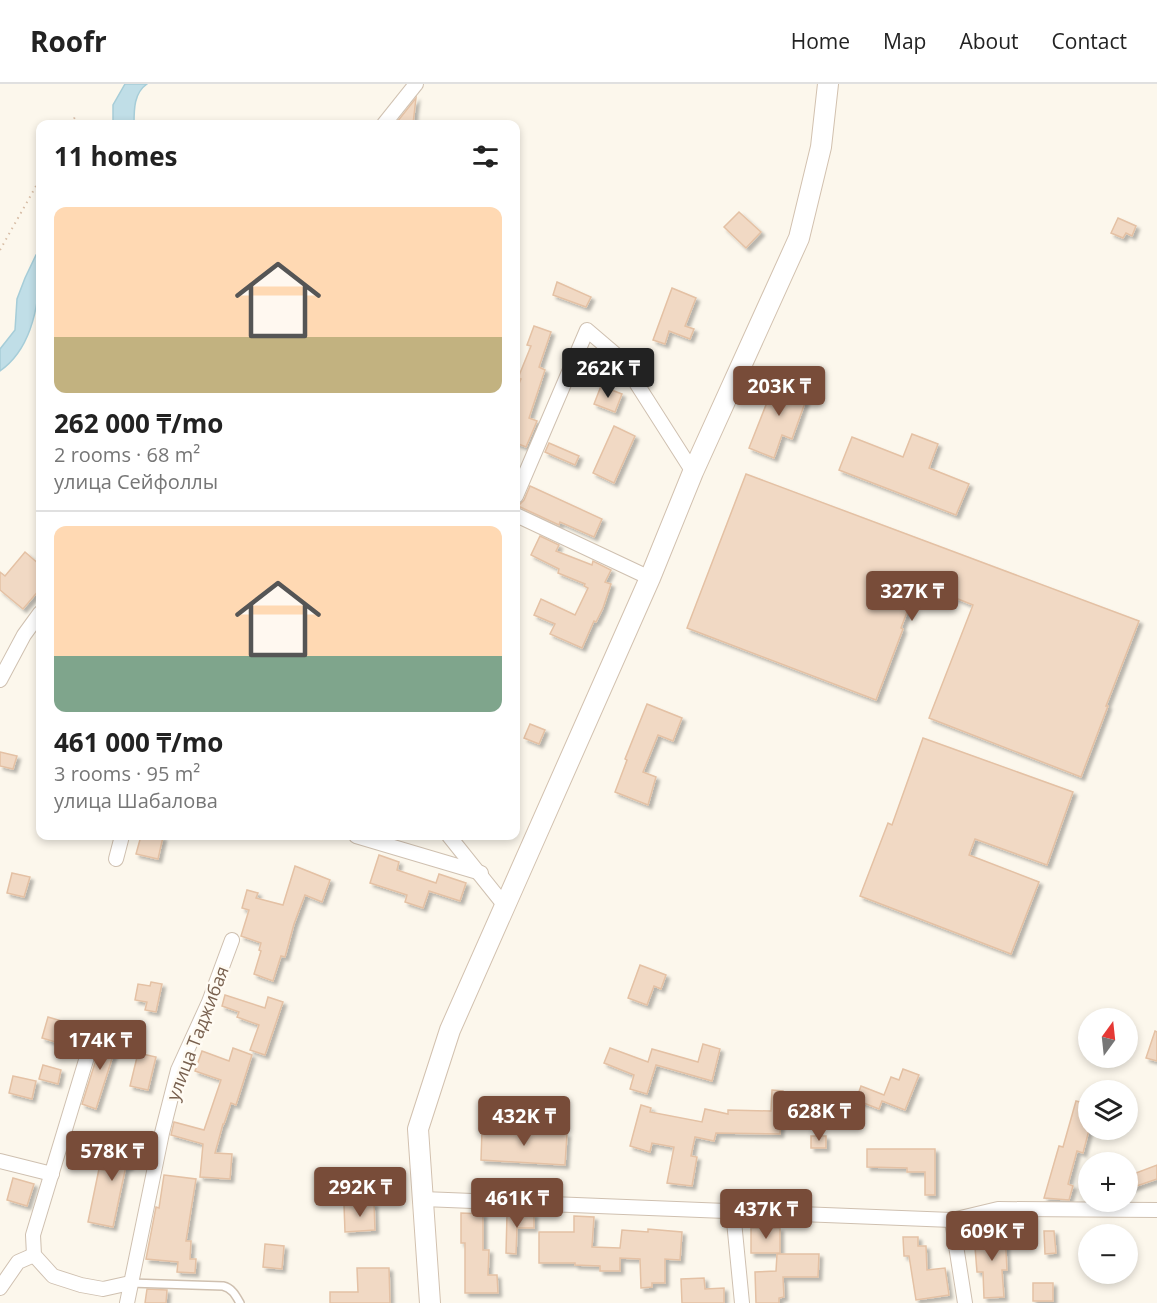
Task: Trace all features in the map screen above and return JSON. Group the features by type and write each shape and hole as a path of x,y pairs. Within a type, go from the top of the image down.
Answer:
{"street":[{"path":"387,120 416,84"},
{"path":"430,1303 418,1129 450,1030 650,578 693,472 799,238 821,147 828,84"},
{"path":"520,487 587,330 621,359 693,472"},
{"path":"520,517 650,578"},
{"path":"0,681 24,635 36,618"},
{"path":"116,860 121,840"},
{"path":"369,840 480,873"},
{"path":"452,840 505,906"},
{"name":"улица Таджибая","path":"127,1303 162,1133 178,1070 209,1002 232,940"},
{"path":"90,1047 33,1235 34,1255 53,1276 81,1285 103,1289 130,1283"},
{"path":"0,1161 52,1174"},
{"path":"423,1199 952,1220 998,1209 1157,1210"},
{"path":"733,1211 742,1303"},
{"path":"952,1220 965,1303"},
{"path":"0,1288 18,1262 34,1255"}],"lane":[{"path":"130,1283 224,1286 234,1293 240,1303"}],"path":[{"path":"0,250 36,186"}],"water":[{"path":"125,84 147,84 137,97 134,120 113,120 113,105"},
{"path":"36,255 34,317 22,347 0,371 0,349 15,330 17,299"}],"building":[{"path":"416,98 413,120 399,120"},
{"path":"739,212 761,232 746,248 724,227"},
{"path":"1118,218 1136,226 1132,236 1126,233 1123,238 1111,233"},
{"path":"557,282 591,297 586,307 553,295"},
{"path":"672,288 696,298 685,326 694,329 690,339 669,331 665,344 653,340"},
{"path":"534,326 551,332 539,367 545,370 529,418 537,421 526,447 520,445 520,373 531,346 527,345"},
{"path":"593,353 610,362 604,375 587,367"},
{"path":"777,377 802,386 798,397 806,400 792,439 782,435 774,458 749,448"},
{"path":"601,386 622,394 615,412 594,404"},
{"path":"614,426 635,436 614,483 593,473"},
{"path":"912,434 938,444 929,468 969,484 956,515 839,470 852,437 903,457"},
{"path":"549,443 579,456 575,465 545,452"},
{"path":"746,474 1139,621 1081,777 929,718 973,605 918,583 876,700 687,628"},
{"path":"530,486 602,519 594,537 560,522 559,525 520,507"},
{"path":"540,536 559,545 556,551 592,565 593,561 611,570 605,582 611,584 603,608 596,622 594,621 582,648 550,634 555,624 534,615 541,599 575,615 588,588 584,586 585,584 558,573 559,569 531,555"},
{"path":"25,552 36,562 36,594 23,609 0,590 0,572 5,576"},
{"path":"647,704 682,718 673,741 658,735 643,772 656,777 648,805 615,792 627,760 625,759"},
{"path":"530,724 545,730 539,744 524,738"},
{"path":"923,738 1073,792 1047,865 975,839 969,855 1039,882 1011,954 860,896 888,823 892,825"},
{"path":"0,752 17,756 13,769 0,766"},
{"path":"140,840 162,840 158,859 136,854"},
{"path":"379,855 399,862 397,870 436,883 439,874 466,883 460,901 429,891 423,908 405,902 407,895 370,883"},
{"path":"295,866 330,880 322,902 305,895 285,957 281,956 273,981 254,974 261,943 241,936 249,910 242,908 247,890 258,893 256,898 283,905"},
{"path":"12,873 30,877 24,897 7,893"},
{"path":"640,965 666,975 661,989 654,986 647,1005 628,998"},
{"path":"151,982 162,984 156,1012 145,1010 147,1002 135,1000 138,984 150,986"},
{"path":"225,995 265,1008 268,997 283,1002 265,1055 250,1050 259,1025 237,1017 239,1012 222,1006"},
{"path":"48,1017 65,1022 59,1043 42,1038"},
{"path":"1155,1031 1157,1032 1157,1061 1146,1058"},
{"path":"100,1034 118,1040 96,1109 82,1104 99,1050 97,1042"},
{"path":"703,1044 720,1049 712,1081 656,1065 647,1094 630,1089 634,1075 604,1063 610,1048 648,1062 652,1049 698,1062"},
{"path":"233,1048 252,1055 236,1105 231,1103 223,1124 215,1153 232,1154 230,1179 200,1177 203,1144 171,1135 174,1122 204,1130 221,1080 195,1071 202,1051 229,1061"},
{"path":"138,1053 156,1057 148,1090 130,1086"},
{"path":"43,1065 61,1070 58,1084 39,1079"},
{"path":"903,1069 919,1075 905,1110 882,1101 879,1109 856,1100 861,1086 884,1095 891,1077 899,1080"},
{"path":"13,1076 36,1081 32,1099 9,1093"},
{"path":"772,1090 783,1091 780,1134 716,1133 714,1141 695,1137 691,1156 697,1157 692,1186 667,1183 674,1147 652,1143 650,1152 630,1146 641,1105 651,1108 650,1112 702,1122 705,1109 728,1114 728,1110 771,1111"},
{"path":"1076,1101 1078,1101 1078,1140 1086,1140 1083,1152 1077,1151 1068,1184 1073,1186 1069,1200 1044,1198 1059,1146 1063,1147"},
{"path":"482,1129 567,1134 565,1165 481,1160"},
{"path":"112,1136 141,1142 139,1151 132,1150 129,1167 126,1166 113,1227 88,1222 99,1169 108,1171 113,1146 110,1146"},
{"path":"811,1136 826,1136 826,1148 811,1148"},
{"path":"867,1149 935,1149 935,1195 925,1195 925,1172 907,1172 907,1168 867,1167"},
{"path":"1157,1165 1157,1179 1138,1186 1138,1172"},
{"path":"164,1175 196,1179 186,1241 191,1241 190,1259 196,1259 195,1273 177,1272 178,1262 146,1259 156,1207 159,1208"},
{"path":"13,1178 34,1184 27,1206 7,1200"},
{"path":"374,1203 375,1230 345,1232 344,1205"},
{"path":"461,1213 483,1214 483,1250 489,1250 488,1275 497,1275 498,1293 465,1293 465,1243 461,1243"},
{"path":"507,1214 534,1214 534,1228 517,1228 516,1254 506,1253"},
{"path":"574,1216 594,1217 592,1247 620,1248 622,1230 648,1232 648,1229 682,1232 680,1260 665,1259 665,1283 652,1283 652,1287 641,1288 640,1259 620,1258 620,1271 600,1271 600,1266 575,1265 575,1263 539,1263 539,1232 574,1232"},
{"path":"751,1228 780,1228 780,1253 751,1253"},
{"path":"1044,1231 1054,1231 1056,1253 1045,1254"},
{"path":"1005,1232 1007,1270 1002,1270 1004,1297 984,1298 983,1272 977,1272 974,1235"},
{"path":"903,1237 918,1237 918,1246 926,1246 927,1270 945,1268 949,1295 916,1300 909,1256 904,1256"},
{"path":"265,1244 284,1246 282,1269 263,1267"},
{"path":"777,1254 819,1254 818,1277 783,1277 784,1297 779,1298 779,1303 756,1303 755,1272 776,1271"},
{"path":"357,1268 389,1268 390,1303 330,1303 330,1292 358,1292"},
{"path":"704,1278 705,1289 724,1288 724,1303 682,1303 681,1279"},
{"path":"1033,1283 1053,1283 1053,1301 1033,1301"},
{"path":"147,1289 167,1290 166,1303 145,1303"}]}
